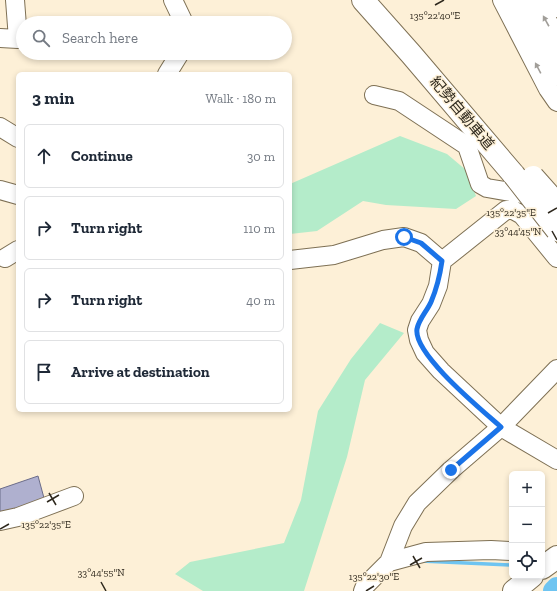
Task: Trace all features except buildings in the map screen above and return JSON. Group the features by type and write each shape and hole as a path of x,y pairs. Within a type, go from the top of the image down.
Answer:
{"main road":[{"path":"363,0 519,170 557,204"},
{"path":"516,0 557,75"},
{"path":"534,0 557,42"},
{"path":"554,0 557,6"},
{"path":"519,170 557,230"},
{"path":"514,591 528,579"}],"street":[{"path":"15,0 16,16"},
{"path":"173,0 181,16"},
{"path":"502,0 548,89 557,102"},
{"path":"0,38 16,39"},
{"path":"168,72 176,60"},
{"path":"374,95 400,102 467,146 480,184 487,188 557,201"},
{"path":"0,127 16,137"},
{"path":"0,190 16,194"},
{"path":"557,258 522,215 513,210 506,210 442,261 438,286 431,304 420,321 417,330 419,340 425,353 441,372 501,427 557,460"},
{"path":"292,260 334,255 383,240 404,237 421,243 442,261"},
{"path":"363,591 365,586 389,562 403,526 417,503 451,470 501,427 557,369"},
{"path":"0,521 18,517 74,496"},
{"path":"389,562 426,552 509,551"}],"green space":[{"path":"400,136 447,154 466,170 476,196 456,209 386,205 363,201 317,231 292,234 292,183"},
{"path":"380,323 404,333 365,380 347,457 304,591 203,591 175,574 190,562 284,543 301,500 318,411 351,359"}],"waterway":[{"path":"421,561 509,565"},
{"path":"554,591 557,588"}],"route":[{"path":"404,237 421,243 442,261 438,286 431,304 420,321 417,330 419,340 425,353 441,372 501,427 451,470"}]}
